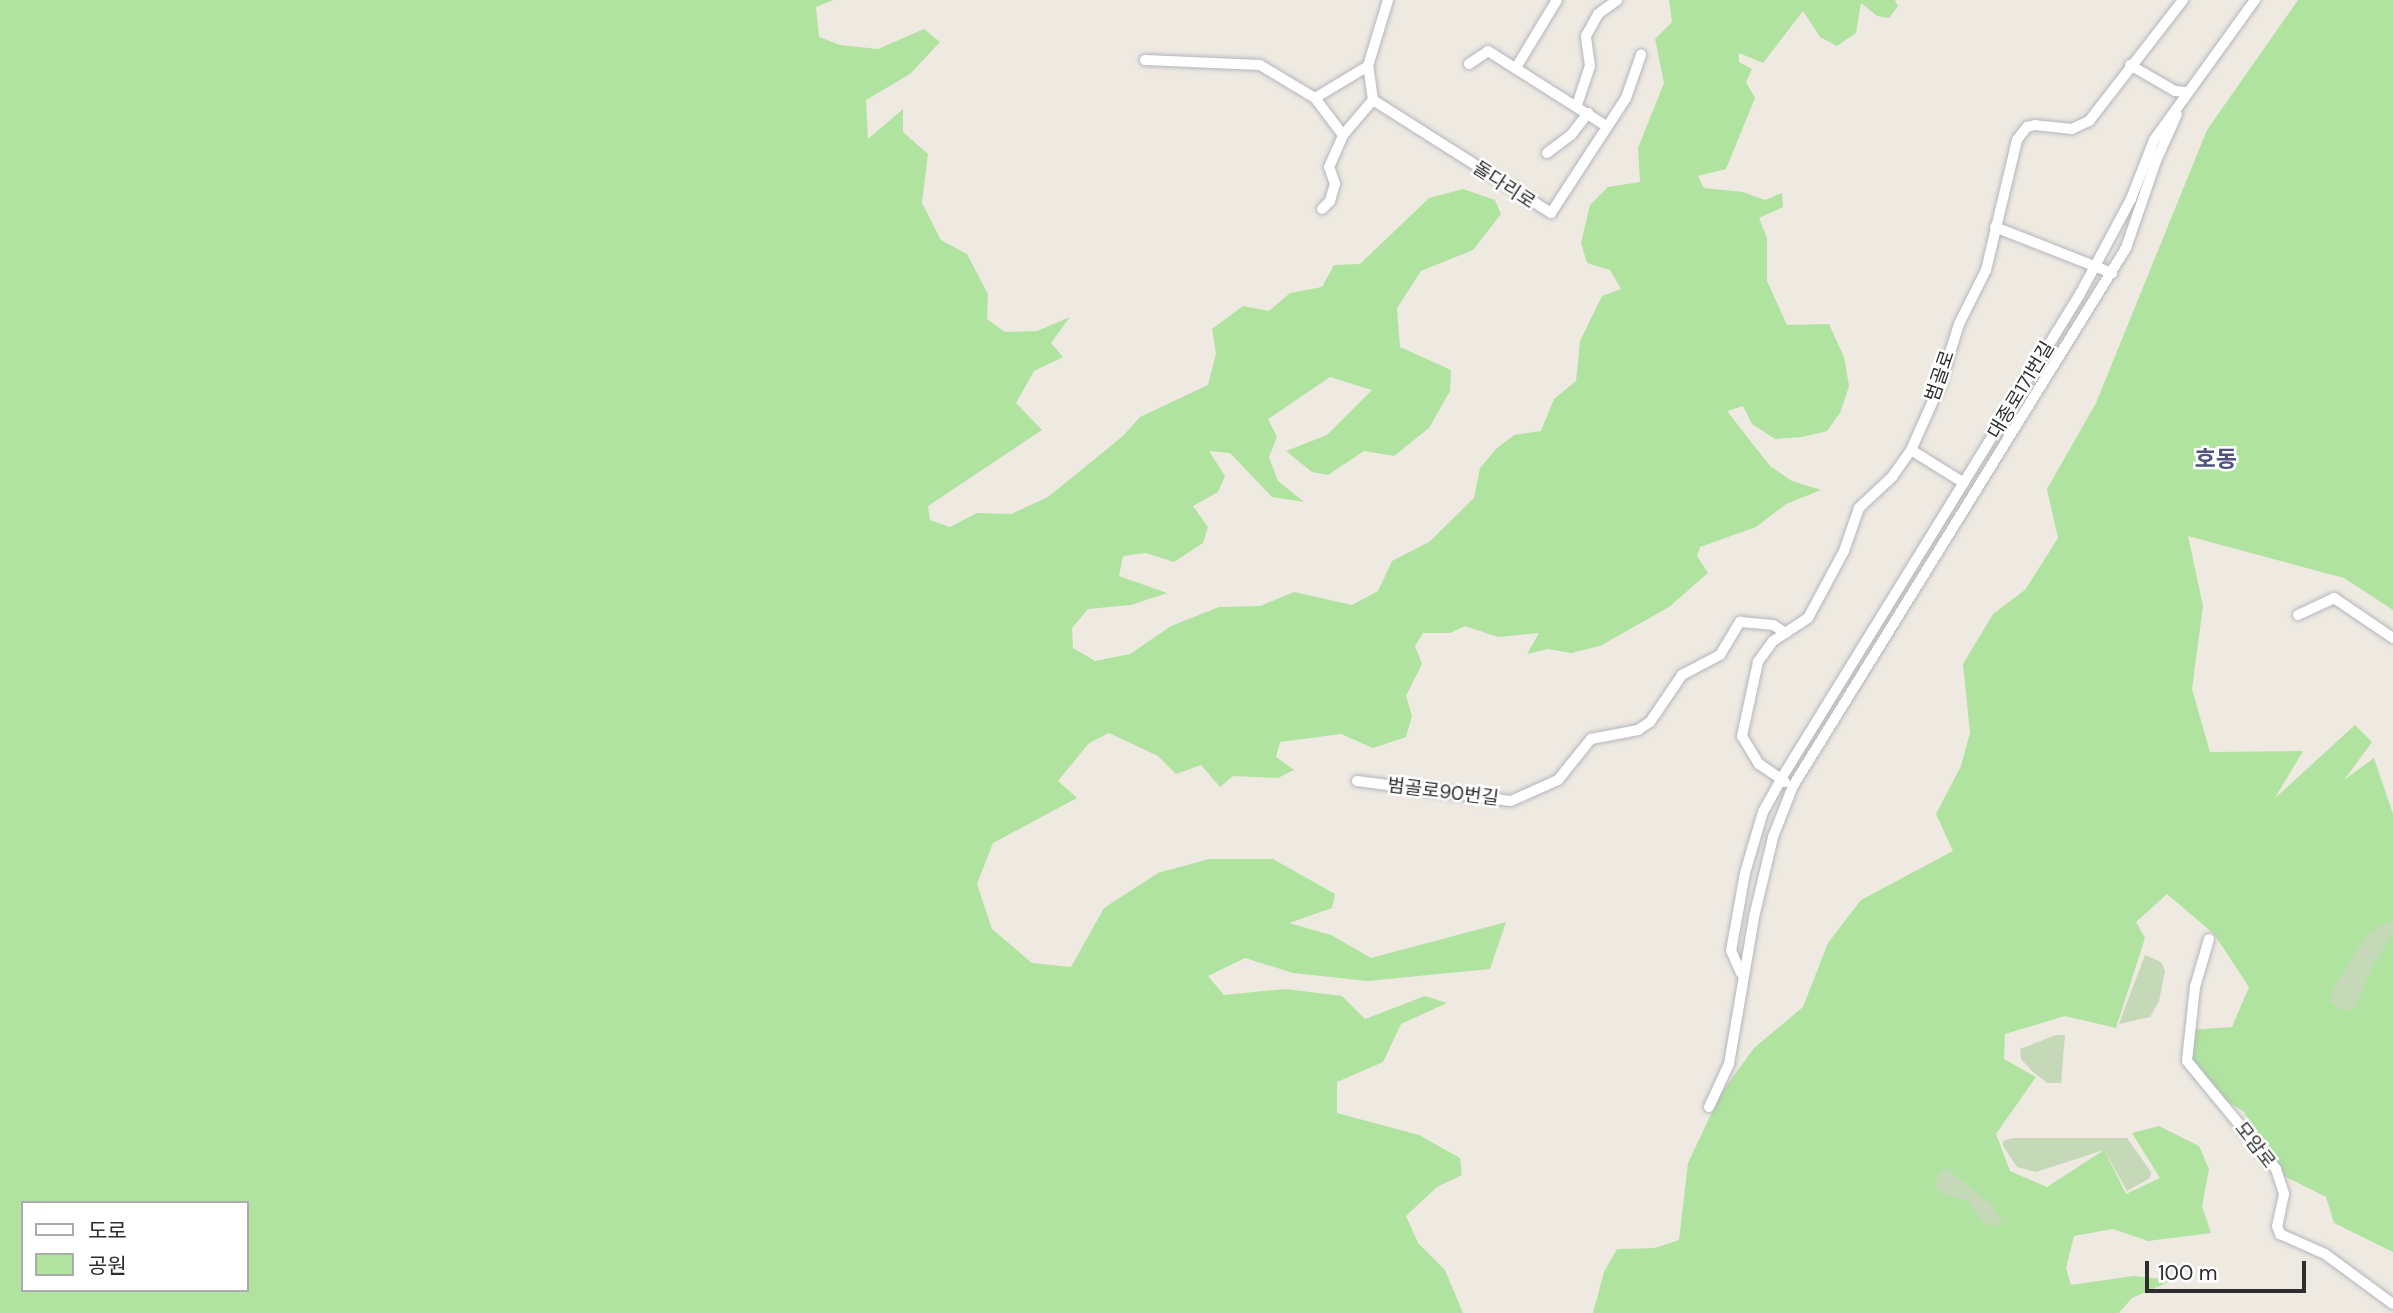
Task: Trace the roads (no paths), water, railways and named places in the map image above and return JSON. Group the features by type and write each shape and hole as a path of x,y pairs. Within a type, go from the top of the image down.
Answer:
{"street":[{"path":"1318,173 1329,167 1343,135 1373,100 1368,66 1388,0"},
{"path":"1517,65 1557,0"},
{"path":"1577,105 1590,66 1586,36 1598,14 1617,0"},
{"name":"범골로","path":"1781,779 1759,764 1742,736 1758,662 1773,641 1808,618 1843,551 1859,508 1893,476 1911,450 1940,385 1959,324 1982,281 2008,169 2022,133 2035,125 2082,127 2183,0"},
{"name":"대종로171번길","path":"1741,973 1731,951 1741,893 1763,812 2096,266 2132,199 2154,140 2250,2"},
{"path":"1469,64 1488,51 1517,65 1606,126"},
{"name":"돌다리로","path":"1373,100 1551,213 1626,98 1642,55"},
{"path":"1145,60 1260,65 1315,98 1343,135"},
{"path":"1709,1107 1729,1063 1741,973 1773,837 1794,786 2126,248 2156,161 2187,92 2175,91 2130,65"},
{"path":"1315,98 1368,66"},
{"path":"1547,153 1571,135 1588,113"},
{"path":"1322,209 1330,201 1335,184 1329,167"},
{"path":"1996,227 2112,273"},
{"path":"1911,450 1964,483"},
{"path":"2298,615 2334,597 2393,638"},
{"name":"범골로90번길","path":"1357,781 1511,801 1558,780 1591,739 1638,730 1650,722 1682,675 1720,655 1741,622 1773,625 1786,634"},
{"path":"1781,779 1794,786"},
{"name":"모암로","path":"2209,939 2195,987 2188,1061 2276,1169 2284,1194 2277,1226 2280,1234 2325,1254 2393,1304"}],"district":[{"name":"호동","path":"2216,459"}]}
